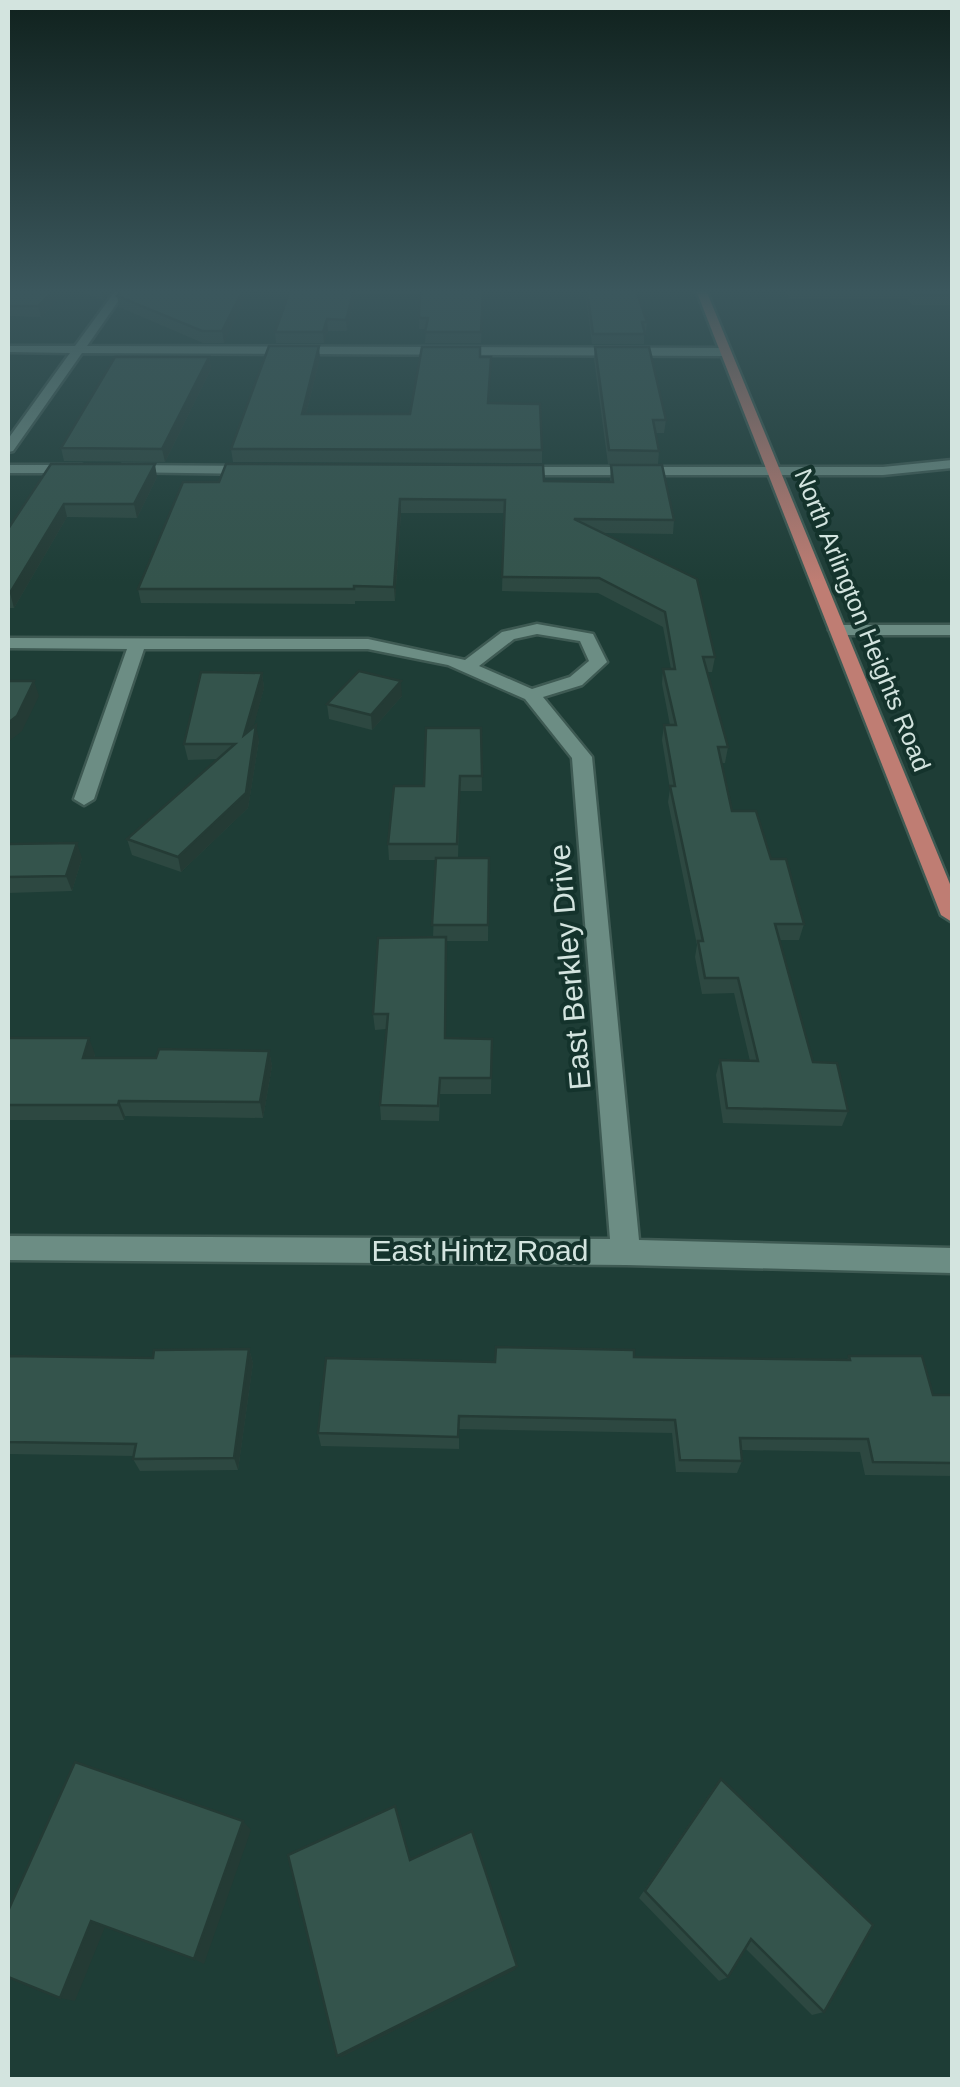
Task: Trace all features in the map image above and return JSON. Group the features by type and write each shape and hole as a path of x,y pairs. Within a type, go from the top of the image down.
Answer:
{"main road":[{"name":"North Arlington Heights Road","path":"739,387 950,901"}],"street":[{"path":"8,448 51,387"},
{"path":"499,471 883,471 952,464"},
{"path":"8,469 282,470"},
{"path":"467,667 484,649 512,632 551,627 587,638 598,662 576,682 530,695"},
{"path":"838,630 952,630"},
{"name":"East Berkley Drive","path":"8,644 368,644 453,660 530,695 582,756 626,1252"},
{"path":"84,799 137,645"},
{"name":"East Hintz Road","path":"8,1248 626,1252 952,1261"}],"building":[{"path":"97,387 193,387 162,449 61,448"},
{"path":"254,387 309,387 302,414 410,414 415,387 489,387 488,403 540,404 542,450 231,449"},
{"path":"600,387 658,387 666,420 653,420 659,451 609,450"},
{"path":"51,464 155,464 134,504 64,504 8,593 8,529"},
{"path":"226,464 543,465 544,481 613,482 611,465 662,465 674,520 574,519 697,579 715,657 703,657 728,747 718,747 732,811 756,811 771,859 786,859 804,924 775,924 813,1062 837,1063 848,1111 727,1108 720,1060 758,1061 738,978 705,978 698,941 703,941 670,786 675,786 664,725 676,725 663,669 675,669 665,612 599,578 502,577 505,500 400,499 394,587 138,589 183,482 219,482"},
{"path":"359,671 401,681 371,715 327,704"},
{"path":"201,672 262,673 244,735 256,725 246,793 178,857 127,839 235,744 184,744"},
{"path":"8,681 34,681 17,716 8,723"},
{"path":"426,728 481,728 482,776 460,776 457,844 388,844 394,786 424,786"},
{"path":"77,843 66,876 8,877 8,844"},
{"path":"436,858 489,858 488,925 432,925"},
{"path":"446,937 445,1038 492,1039 491,1078 440,1078 438,1106 380,1105 388,1014 373,1014 378,938"},
{"path":"8,1038 89,1038 83,1058 156,1058 159,1049 269,1051 260,1102 8,1105"},
{"path":"496,1347 634,1350 634,1357 850,1360 849,1356 922,1356 933,1395 952,1395 952,1463 873,1462 868,1439 740,1438 742,1461 680,1460 675,1420 459,1416 458,1437 318,1433 326,1358 495,1362"},
{"path":"249,1349 234,1458 133,1459 136,1444 8,1442 8,1356 153,1358 154,1350"},
{"path":"75,1762 243,1821 194,1959 91,1921 60,1998 8,1977 8,1911"},
{"path":"721,1779 873,1925 824,2012 751,1939 728,1977 645,1891"},
{"path":"395,1806 410,1860 472,1831 517,1966 337,2056 288,1855"}]}
